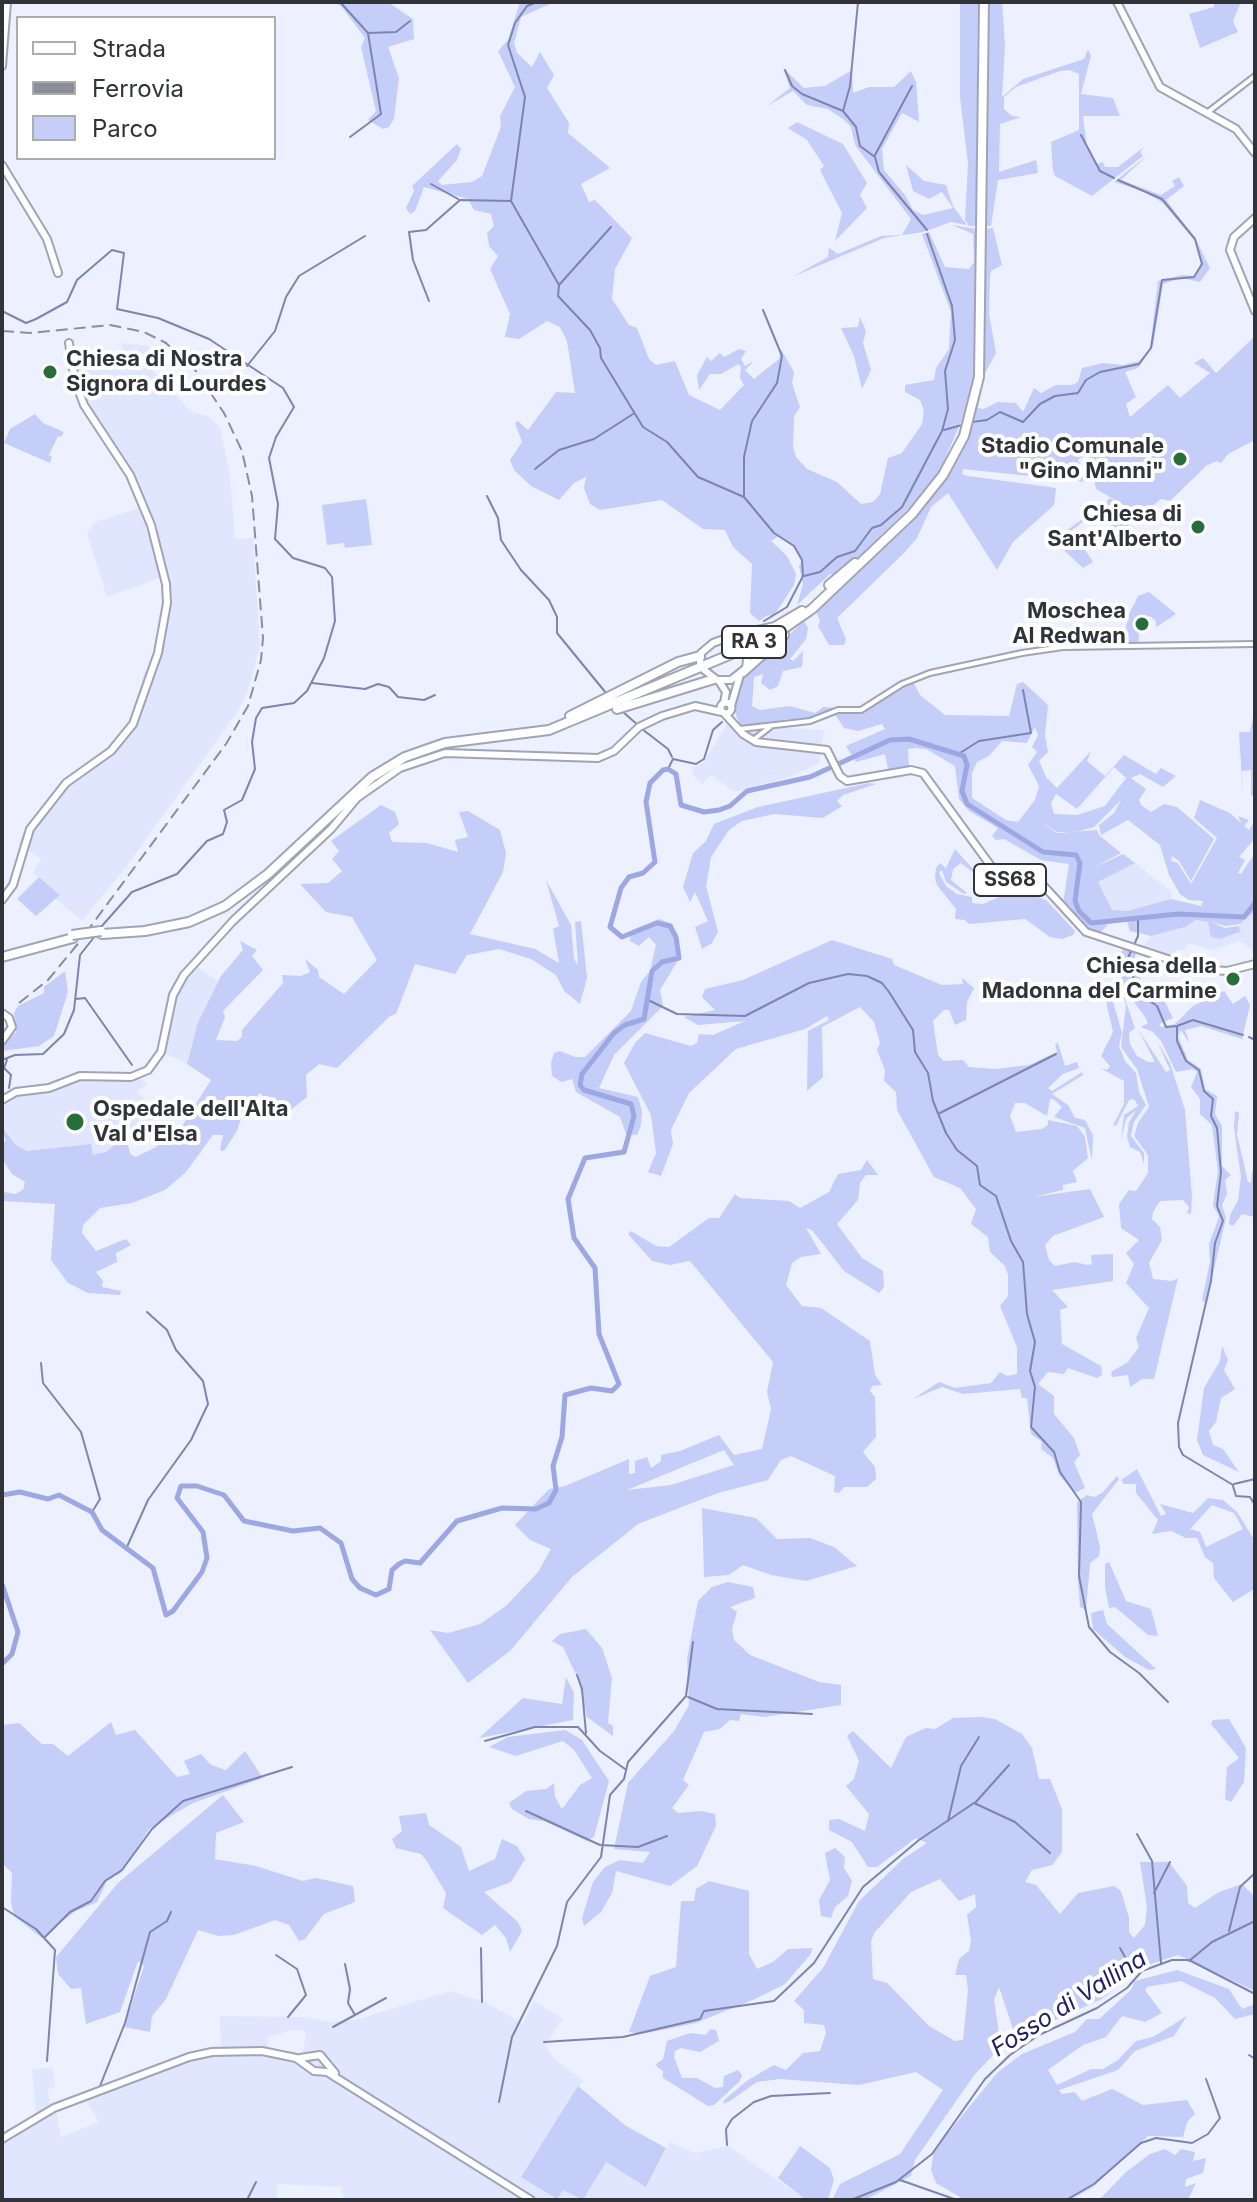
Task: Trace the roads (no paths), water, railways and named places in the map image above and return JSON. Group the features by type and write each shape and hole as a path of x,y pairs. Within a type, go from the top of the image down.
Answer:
{"highway":[{"name":"RA 3","path":"2,956 72,937 188,918 223,903 265,871 348,793 388,763 436,742 554,725 761,640 796,618 910,511 937,479 960,437 973,393 978,338 983,2"},
{"name":"RA 3","path":"101,933 145,931 189,922 225,906 268,874 372,777 405,757 450,742 513,737 575,720 770,638 804,616 935,486 964,436 975,401 981,358 983,2"},
{"path":"734,636 773,628 791,618 856,563"},
{"path":"742,673 847,576"},
{"path":"488,736 555,722 678,662 701,662"},
{"path":"513,737 544,733 717,680"}],"main road":[{"path":"2,66 7,2"},
{"path":"1117,2 1156,83 1170,96 1238,130 1255,153"},
{"path":"2,165 49,243 58,273"},
{"path":"1255,218 1234,237 1230,248 1255,311"},
{"path":"2,900 14,882 30,829 66,783 111,751 132,725 160,648 168,595 158,547 132,480 81,398 69,343"},
{"path":"734,636 746,647 742,673 726,708 726,692 701,662 709,644 734,636"},
{"path":"717,680 731,680 742,673"},
{"path":"4,1099 16,1092 53,1087 78,1077 131,1077 151,1067 161,1052 173,995 184,975 233,921 319,840 357,798 400,768 445,753 598,758 614,751 647,722 686,708 726,708"},
{"name":"SS68","path":"726,708 750,740 821,748 833,756 840,775 850,781 909,770 923,773 998,875 1011,880 1041,883 1081,929 1204,970 1227,971 1255,964"},
{"name":"SS68","path":"740,730 767,744"},
{"path":"2,1013 9,1018 12,1027 2,1041"},
{"path":"4,1099 99,1077"},
{"path":"3,2139 52,2108 196,2055 251,2050 296,2058 320,2055 334,2072 537,2200"},
{"path":"308,2065 311,2057"},
{"path":"296,2058 340,2080 531,2200"},
{"path":"319,2071 325,2062"}],"street":[{"path":"1207,114 1255,76"},
{"path":"740,730 788,721 812,721 837,710 861,710 900,685 930,673 1022,653 1065,647 1255,644"},
{"path":"754,739 771,726"},
{"path":"754,739 758,729"},
{"path":"764,733 767,744"}],"waterway":[{"path":"340,2 368,33 381,114 350,137"},
{"path":"537,2 527,6 515,23 508,45 525,97 511,201 559,285 558,296 590,330 600,348 601,358 643,427 667,442 698,477 744,497 774,533 794,546 802,560 803,576 787,607 764,621"},
{"path":"843,111 850,86 858,2"},
{"path":"368,33 396,32 410,21"},
{"path":"785,70 792,86 802,94 843,111 856,127 860,146 875,157 879,172 927,230"},
{"path":"875,155 912,86"},
{"path":"1081,135 1100,171 1114,178"},
{"path":"972,422 987,420 1000,412 1023,422 1040,404 1055,396 1078,393 1086,380 1100,372 1139,364 1151,348 1162,280 1194,277 1202,264 1195,239 1162,199 1118,180"},
{"path":"431,184 458,199"},
{"path":"429,301 413,260 409,232 426,230 460,200 511,201"},
{"path":"559,285 611,227"},
{"path":"804,576 820,572 837,557 855,551 872,528 881,525 902,507 942,431 948,409 945,371 955,340 952,306 927,234"},
{"path":"247,366 275,331 286,297 299,276 365,236"},
{"path":"2,311 26,323 36,319 67,302 77,280 112,250 124,253 117,309 158,318 209,339 283,388 294,407 276,437 269,458 278,504 275,539 293,558 325,568 332,577 335,621 324,658 307,691 294,703 262,708 256,718 252,742 255,769 242,800 224,810 227,822 223,834 207,841 177,874 132,892 101,927"},
{"path":"744,495 744,457 752,421 777,383 782,356 763,310"},
{"path":"535,469 559,450 594,439 633,414"},
{"path":"944,430 962,425"},
{"path":"487,496 498,518 501,540 521,570 549,600 557,617 557,633 606,693"},
{"path":"312,683 365,689 378,684 389,687 398,697 424,700 435,695"},
{"path":"960,753 979,741 1031,733 1023,690"},
{"path":"623,712 639,726"},
{"path":"668,769 673,759 696,764 704,759 713,730 722,722"},
{"path":"642,729 668,749 672,757"},
{"path":"2,1495 20,1492 48,1499 59,1495 92,1512 102,1530 153,1568 166,1615 173,1611 202,1572 207,1558 203,1532 177,1498 181,1486 197,1486 224,1495 244,1521 293,1531 320,1528 341,1543 352,1579 360,1588 376,1595 389,1589 392,1570 405,1561 420,1563 457,1521 502,1508 536,1509 549,1503 556,1490 553,1466 562,1437 565,1395 591,1388 612,1391 619,1384 599,1334 595,1268 574,1238 568,1199 585,1158 624,1152 634,1116 631,1104 584,1090 580,1085 582,1074 614,1033 625,1025 644,1019 652,971 662,962 679,958 676,937 670,926 657,923 622,937 610,927 621,888 629,877 643,873 655,862 646,802 650,783 663,770 668,769 676,774 681,805 704,812 730,806 747,791 810,777 890,740 909,739 964,756 967,765 962,791 967,804 1043,852 1076,855 1080,863 1075,901 1079,911 1091,923 1178,914 1244,917 1255,903"},
{"path":"1138,917 1138,936 1128,958 1134,980 1141,995 1157,1006 1166,1027 1177,1026 1177,1041 1186,1061 1199,1070 1204,1091 1213,1099 1211,1116 1217,1128 1221,1172 1217,1206 1223,1221 1215,1243 1211,1281 1178,1423 1179,1447 1183,1455 1233,1485"},
{"path":"2,1060 15,1055 43,1054 64,1034 74,1010 80,955 95,936"},
{"path":"648,1000 677,1014 745,1016 809,983 848,974 867,976 882,983 889,992 913,1030 915,1052 928,1073 933,1101 946,1133 957,1150 977,1166 980,1185 996,1196 1011,1241 1023,1262 1027,1314 1035,1342 1030,1371 1035,1387 1031,1427 1054,1452 1060,1472 1081,1502 1079,1576 1089,1627 1110,1652 1139,1673 1168,1702"},
{"path":"76,999 85,998 132,1065"},
{"path":"1177,1026 1193,1020 1243,1035"},
{"path":"1249,1037 1255,1040"},
{"path":"940,1113 1056,1054"},
{"path":"7,1060 4,1068 11,1075 9,1088"},
{"path":"126,1549 148,1500 191,1440 208,1404 203,1381 176,1350 167,1330 147,1312"},
{"path":"41,1363 43,1383 81,1432 100,1499 92,1512"},
{"path":"1234,1484 1255,1479"},
{"path":"1233,1486 1236,1496 1250,1497 1255,1505"},
{"path":"2,1584 18,1632 12,1654 2,1664"},
{"path":"499,2102 512,2037 557,1946 567,1902 601,1857 610,1795 624,1779 628,1762 686,1696 693,1642"},
{"path":"577,1675 582,1689 586,1733"},
{"path":"688,1697 717,1709 812,1714"},
{"path":"485,1741 535,1727 578,1727 600,1751 625,1769"},
{"path":"948,1821 961,1766 979,1737"},
{"path":"975,1803 1009,1765"},
{"path":"45,1937 70,1912 91,1901 105,1881 122,1870 152,1829 183,1801 292,1767"},
{"path":"544,2042 623,2037 700,2019 704,2011 774,2001 814,1963 863,1887 919,1840 974,1803 1015,1822 1050,1853"},
{"path":"526,1811 600,1845 638,1847 667,1836"},
{"path":"1137,1834 1152,1861 1161,1963"},
{"path":"1154,1893 1170,1862"},
{"path":"1229,1931 1240,1887 1255,1873"},
{"path":"2,1907 36,1929 55,1950 47,2061"},
{"path":"100,2086 125,2023 150,1932 167,1921 171,1912"},
{"path":"1189,1961 1212,1942 1255,1921"},
{"path":"481,1948 482,2002"},
{"path":"1120,1948 1135,1975"},
{"path":"276,1955 297,1969 306,1995 288,2017"},
{"name":"Fosso di Vallina","path":"851,2200 896,2182 932,2154 985,2079 1010,2055 1039,2035 1097,2008 1127,1988 1142,1971 1172,1960 1189,1960 1255,1994"},
{"path":"345,1964 350,1989 348,2003 355,2015"},
{"path":"333,2027 386,1998"},
{"path":"1249,2055 1255,2059"},
{"path":"1066,2200 1094,2184 1141,2143 1156,2138 1192,2143 1208,2134 1220,2118 1206,2079"},
{"path":"727,2145 726,2129 732,2119 754,2102 771,2096 830,2093"},
{"path":"900,2180 957,2200"},
{"path":"247,2200 256,2182"}],"railway":[{"path":"2,331 30,333 110,325 144,332 166,343 196,371 224,413 242,451 252,496 263,638 261,660 248,706 226,744 88,930"},
{"path":"19,1003 48,980 81,940"}],"place":[{"name":"Chiesa di Nostra Signora di Lourdes","path":"50,372"},
{"name":"Stadio Comunale \"Gino Manni\"","path":"1180,459"},
{"name":"Chiesa di Sant'Alberto","path":"1198,527"},
{"name":"Moschea Al Redwan","path":"1142,624"},
{"name":"Chiesa della Madonna del Carmine","path":"1233,979"},
{"name":"Ospedale dell'Alta Val d'Elsa","path":"75,1122"}]}
